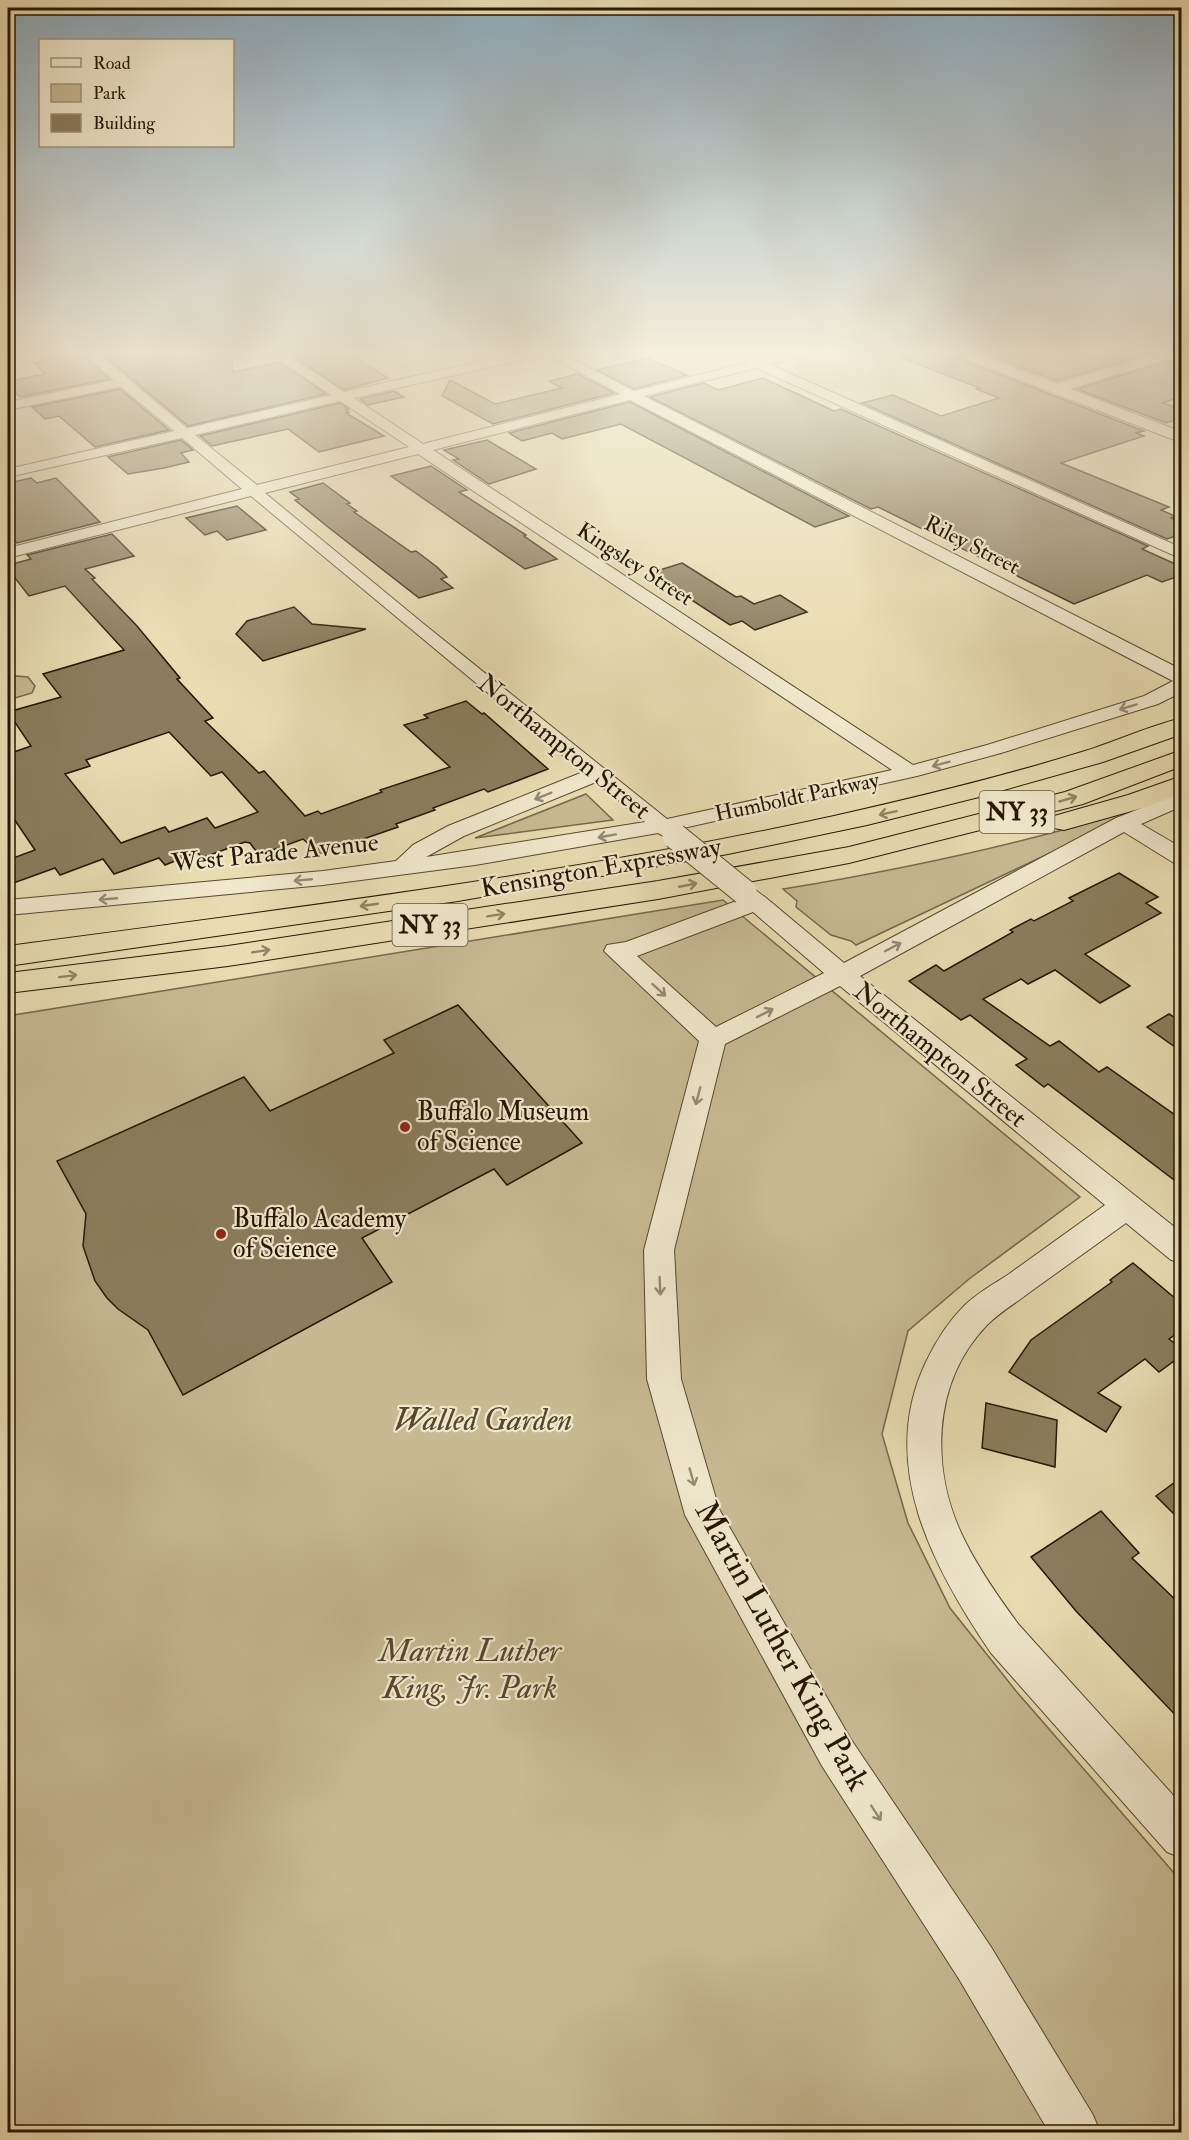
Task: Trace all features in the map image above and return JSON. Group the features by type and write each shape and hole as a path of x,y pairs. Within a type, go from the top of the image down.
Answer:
{"highway":[{"path":"1046,771 1182,701"},
{"name":"Kensington Expressway","path":"8,976 116,940 457,893 623,866 908,809 1046,771 1121,747 1182,724"},
{"name":"Kensington Expressway","path":"8,976 228,956 658,890 849,855 1074,798 1182,757"},
{"path":"849,855 931,850 1042,829 1137,801 1182,784"},
{"path":"8,946 116,940"}],"street":[{"path":"8,473 97,453"},
{"name":"Northampton Street","path":"208,453 751,897 842,975 1182,1251"},
{"path":"8,553 404,453"},
{"name":"Kingsley Street","path":"426,453 910,772"},
{"name":"Riley Street","path":"744,453 1182,678"},
{"path":"956,453 1182,554"},
{"name":"Humboldt Parkway","path":"402,868 669,831 994,749 1151,700 1182,684"},
{"name":"West Parade Avenue","path":"8,908 312,880 402,868 421,850 456,831 598,774"},
{"path":"751,897 629,950 616,951 713,1039 842,975 1124,823 1182,798"},
{"path":"1124,823 1182,858"},
{"name":"Martin Luther King Park","path":"713,1039 659,1250 664,1379 703,1515 836,1752 975,1963 1076,2133"},
{"path":"1126,1206 979,1313 955,1340 936,1372 928,1400 922,1451 925,1478 936,1517 959,1567 985,1611 1005,1639 1182,1837"}],"green space":[{"path":"16,676 28,677 35,686 32,693 8,700 8,679"},
{"path":"586,794 613,820 475,838"},
{"path":"1130,811 1132,814 856,945 851,941 831,935 796,907 797,901 783,889 958,856"},
{"name":"Martin Luther King, Jr. Park","path":"723,900 1080,1197 969,1279 908,1331 882,1434 908,1523 950,1608 1016,1691 1181,1881 1181,2132 8,2132 8,1016"}],"building":[{"path":"126,453 182,453 189,462 128,474 108,457"},
{"path":"449,453 509,453 536,469 489,484 453,460 459,459"},
{"path":"675,453 728,453 849,516 815,527"},
{"path":"760,453 939,453 1148,546 1142,549 1182,567 1182,575 1162,582 1147,575 1074,604 878,507 871,509"},
{"path":"974,453 1092,453 1061,463 1169,507 1161,510 1175,516 1171,518 1182,523 1182,534 1167,539"},
{"path":"431,466 467,490 459,492 526,535 524,536 557,559 525,569 391,476"},
{"path":"31,478 37,483 56,478 100,522 17,543 8,533 8,483"},
{"path":"323,483 350,503 347,504 357,511 354,512 411,552 416,551 437,567 447,577 441,579 453,588 419,598 295,500 299,499 290,492"},
{"path":"237,506 266,530 227,540 217,531 205,535 186,518"},
{"path":"112,534 134,556 85,569 137,626 180,678 177,679 213,718 205,721 259,773 264,771 305,816 318,811 321,814 382,792 380,790 450,767 404,725 428,718 424,715 466,701 482,714 484,713 548,769 488,792 484,789 433,808 435,810 396,824 398,827 320,854 303,839 259,855 250,843 245,842 202,858 197,852 165,865 159,858 114,874 103,859 60,875 55,868 8,885 8,860 35,850 8,810 8,754 31,746 8,712 61,697 43,674 124,650 65,586 29,596 8,569 8,565 31,559 27,555","holes":["169,732 211,776 222,772 258,812 215,828 207,818 169,832 165,827 121,843 65,774 90,766 86,760"]},
{"path":"682,563 736,597 741,596 754,604 780,595 807,612 755,630 742,621 730,625 650,573"},
{"path":"294,607 312,624 366,629 263,661 236,634 247,621"},
{"path":"1119,873 1158,897 1146,903 1161,913 1085,954 1130,986 1100,1003 1055,970 1028,984 1021,979 983,999 1050,1046 1059,1041 1099,1072 1107,1067 1182,1120 1182,1186 1048,1084 1044,1087 1016,1065 1027,1059 970,1015 961,1020 909,981 936,965 944,971 1013,932 1010,930 1031,919 1034,921 1073,901 1069,898"},
{"name":"Buffalo Academy of Science","path":"458,1005 582,1143 507,1185 494,1169 362,1238 392,1282 183,1395 148,1330 118,1309 95,1281 83,1246 86,1214 57,1161 244,1077 270,1111 394,1053 384,1040"},
{"path":"1169,1014 1182,1022 1182,1052 1147,1027"},
{"path":"1133,1263 1182,1304 1182,1330 1169,1339 1182,1349 1182,1355 1159,1372 1145,1359 1098,1393 1121,1407 1106,1432 1009,1372 1031,1340 1112,1282 1110,1280"},
{"path":"986,1403 1057,1420 1055,1467 982,1448"},
{"path":"1182,1477 1182,1522 1156,1496"},
{"path":"1101,1511 1139,1553 1132,1558 1182,1606 1182,1722 1076,1611 1031,1557"}],"place":[{"name":"Buffalo Museum of Science","path":"405,1127"},
{"name":"Buffalo Academy of Science","path":"221,1234"}],"park label":[{"name":"Walled Garden","path":"483,1420"}]}
